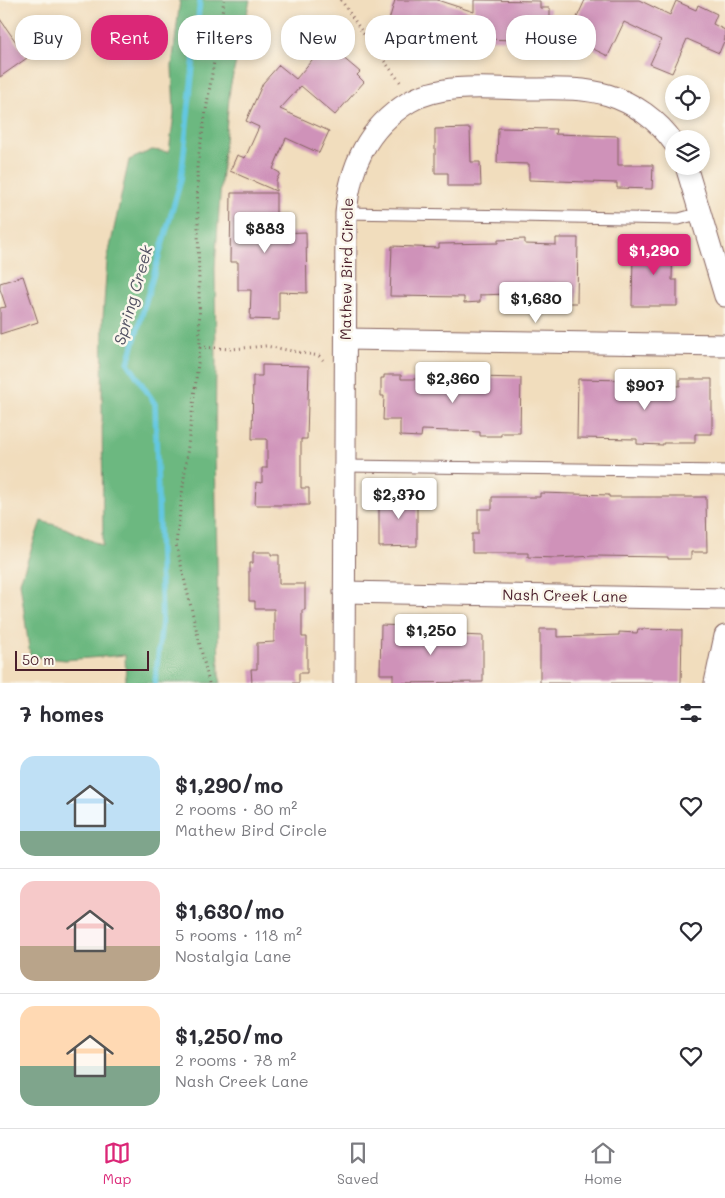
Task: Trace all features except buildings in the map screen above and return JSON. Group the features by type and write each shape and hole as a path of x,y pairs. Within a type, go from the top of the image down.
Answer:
{"street":[{"name":"Mathew Bird Circle","path":"344,683 346,213 350,182 362,150 387,119 411,101 458,88 590,91 625,101 642,111 665,132"},
{"path":"689,175 725,296"},
{"path":"346,339 725,345"},
{"name":"Nash Creek Lane","path":"344,592 725,599"},
{"path":"715,683 725,636"}],"lane":[{"path":"346,213 679,219 701,214"},
{"path":"345,466 725,471"}],"path":[{"path":"209,683 176,544 200,347 197,166 224,0"},
{"path":"342,0 363,33 401,83"},
{"path":"200,347 231,349 266,346 319,356 323,360"}],"green space":[{"path":"180,0 250,0 247,15 178,15"},
{"path":"178,16 178,60 236,60 230,88 215,267 215,447 219,675 221,683 126,683 125,655 65,660 30,656 20,582 41,521 65,528 103,546 103,318 107,261 129,160 152,150 169,152 174,114 172,66"}],"waterway":[{"name":"Spring Creek","path":"155,683 162,621 155,404 128,363 181,180 200,0"}]}
